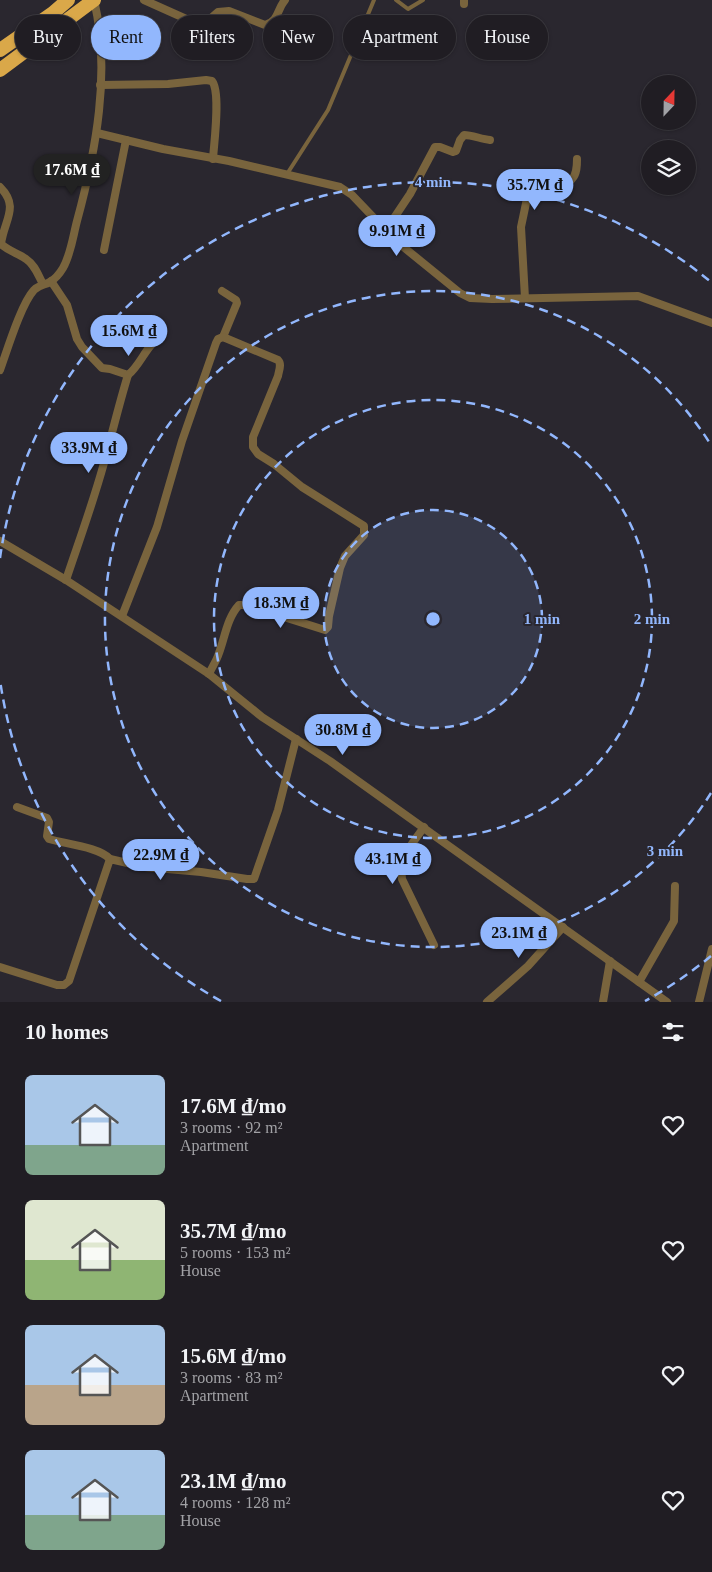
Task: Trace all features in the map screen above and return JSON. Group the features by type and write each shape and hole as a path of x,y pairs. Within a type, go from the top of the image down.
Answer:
{"highway":[{"path":"0,50 53,13 68,0"},
{"path":"0,70 94,0"}],"street":[{"path":"0,370 25,305 34,290 52,281 66,262 83,200 97,133 100,85 100,44 94,0"},
{"path":"144,0 202,26 218,12 229,11 265,25 276,19 285,0"},
{"path":"100,85 212,81 215,86 216,104 213,158"},
{"path":"97,133 334,185 352,195 386,230 432,270 465,295 479,299 638,296 712,322"},
{"path":"386,230 410,194 435,147 453,152 456,151 464,135 490,140"},
{"path":"104,250 126,140"},
{"path":"525,298 521,227 529,189 536,186 550,186 572,180 576,172 577,159"},
{"path":"0,187 10,199 11,207 1,244 8,250 26,259 34,267 43,284"},
{"path":"52,281 67,306 77,339 82,347 100,366 128,375"},
{"path":"122,616 157,527 182,441 214,348 218,339 223,337 237,304 236,300 222,291"},
{"path":"209,674 218,655 229,622 239,605 246,605 325,630 328,627 328,616 340,568 346,556 364,535 365,529 364,526 302,487 274,464 258,454 253,447 253,437 278,376 280,362 257,350 223,337"},
{"path":"66,580 104,462 128,375 134,370 152,344"},
{"path":"0,541 66,580 209,674 262,717 330,761 424,827 667,1002"},
{"path":"17,806 47,818 49,822 47,836 49,839 88,849 106,855 110,859 145,867 201,872 247,879 254,878 278,810 296,739"},
{"path":"424,827 402,860 401,868 402,879 434,945"},
{"path":"0,967 64,986 69,981 110,859"},
{"path":"640,982 674,921 675,886"},
{"path":"487,1002 528,966 563,928"},
{"path":"699,1002 712,950"},
{"path":"603,1002 610,961"}],"lane":[{"path":"286,176 328,110 374,0"},
{"path":"396,0 408,9 423,0"}]}
